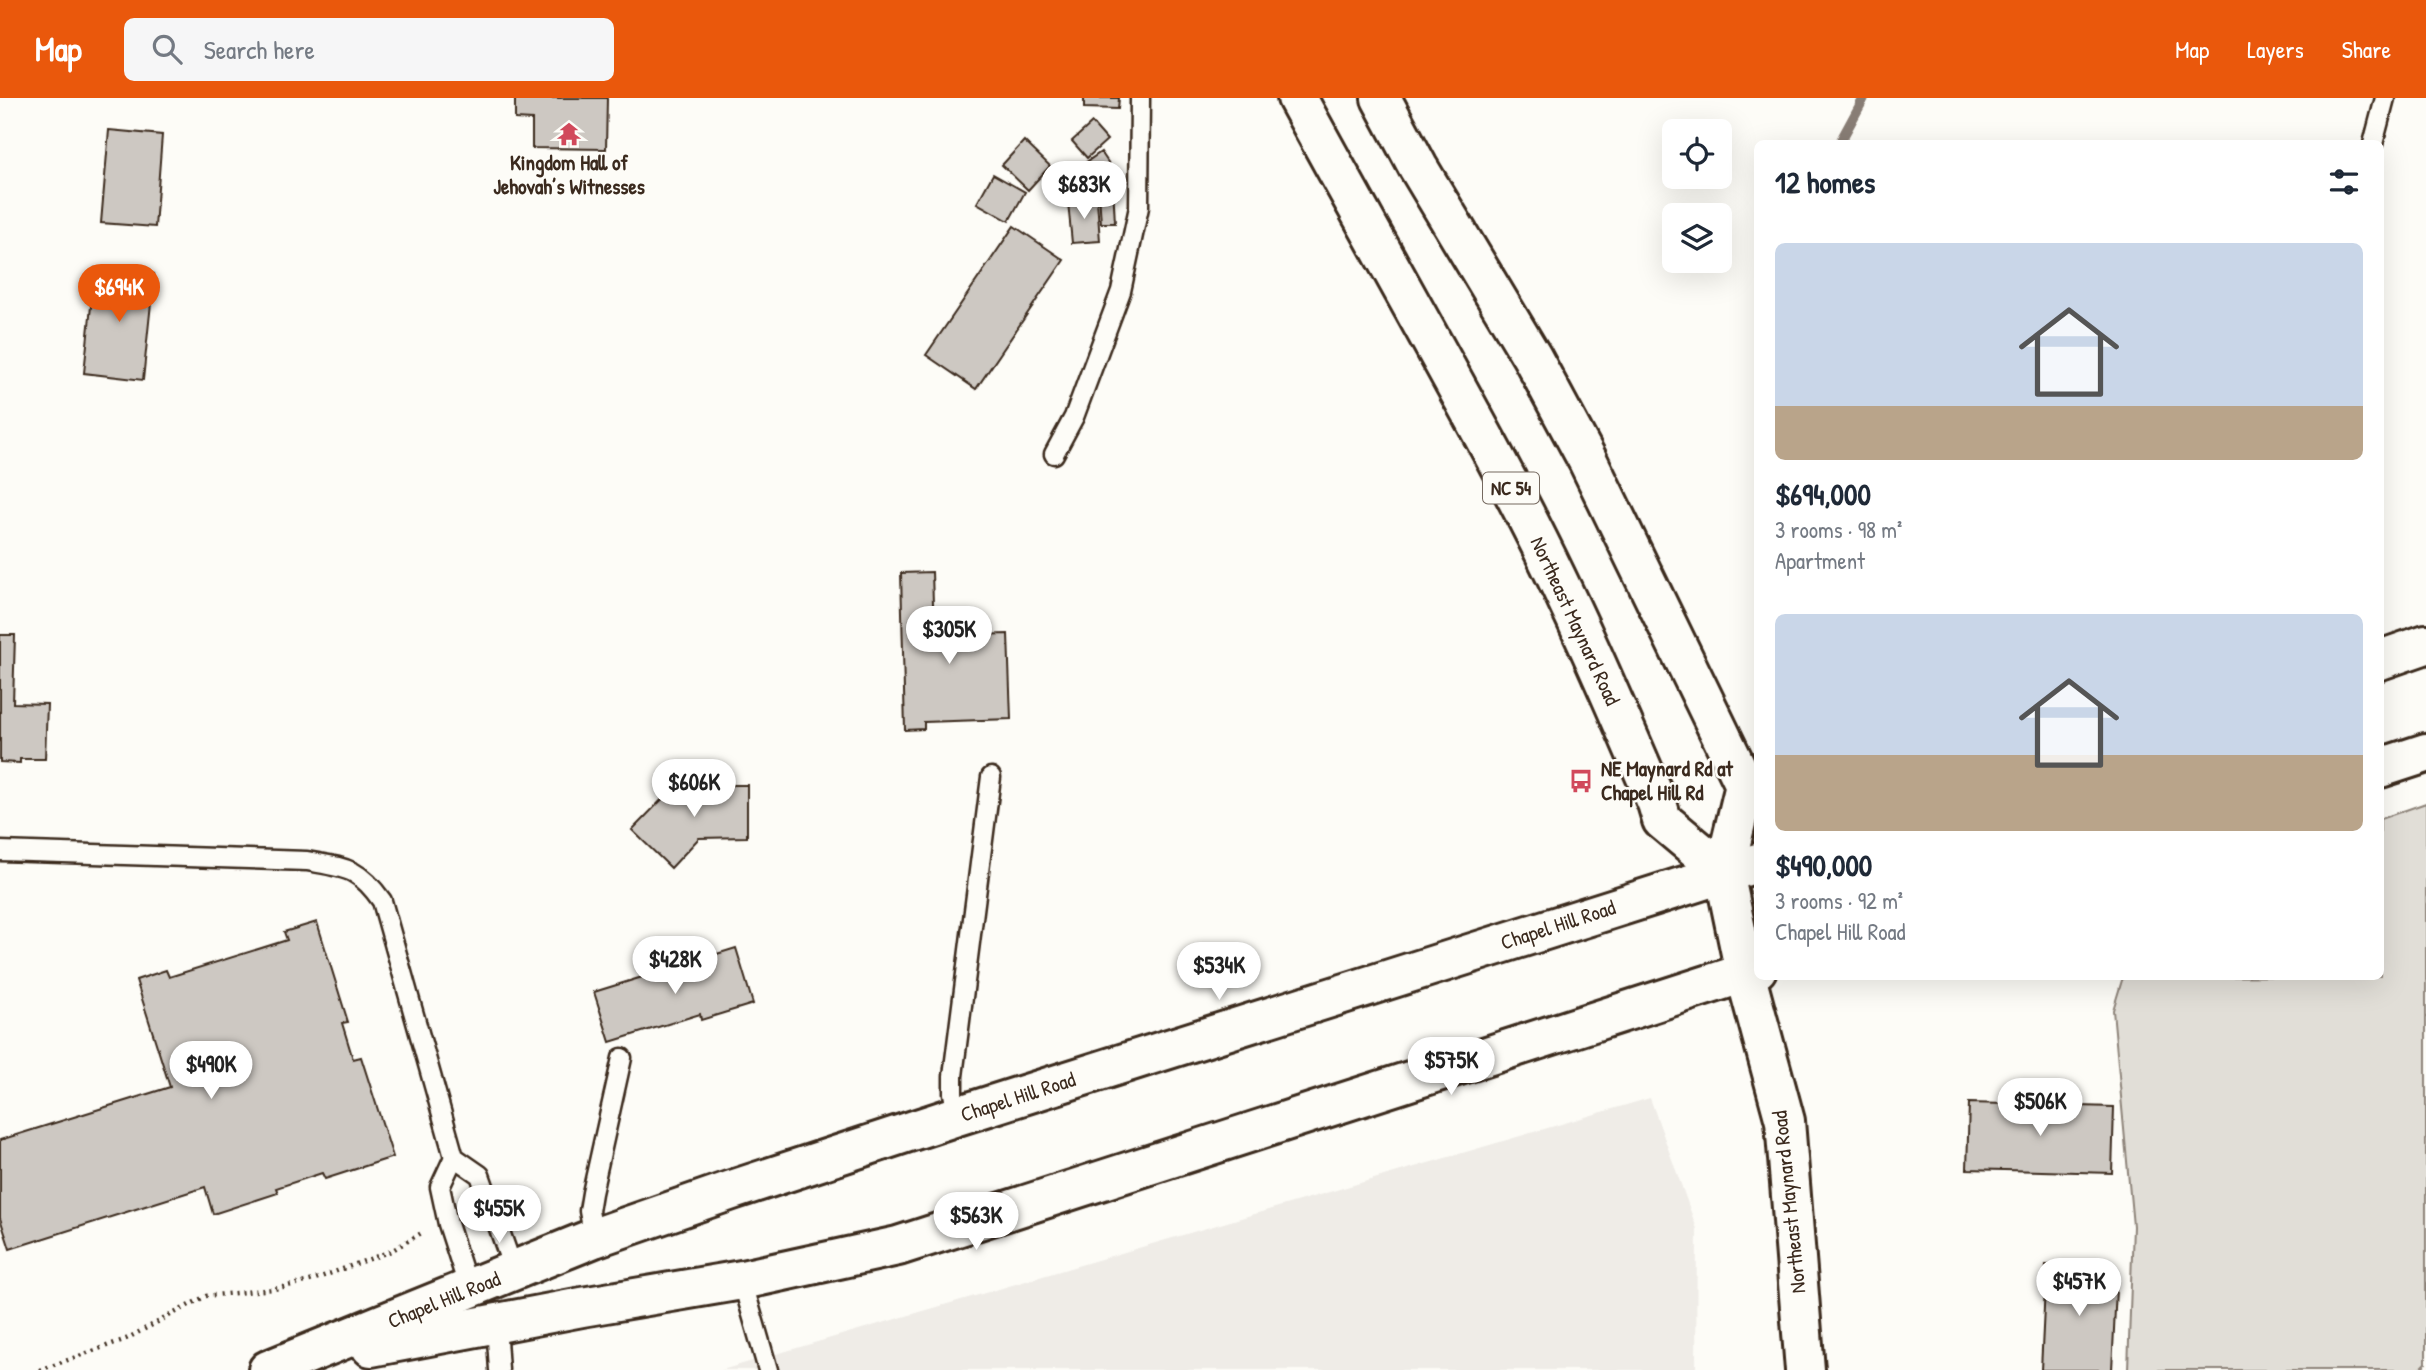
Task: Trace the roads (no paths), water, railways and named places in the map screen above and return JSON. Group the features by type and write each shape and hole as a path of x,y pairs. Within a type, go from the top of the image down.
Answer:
{"main road":[{"name":"Northeast Maynard Road","path":"1297,98 1518,501 1591,651 1662,820 1741,868"},
{"name":"Northeast Maynard Road","path":"1381,98 1418,167 1532,357 1582,450 1745,785 1741,868 1751,971 1785,1121 1805,1370"},
{"path":"2384,659 2426,644"},
{"path":"2384,767 2426,753"},
{"name":"Chapel Hill Road","path":"279,1366 594,1238 732,1190 1741,868"},
{"name":"Chapel Hill Road","path":"279,1366 742,1280 898,1246 1751,971"}],"lane":[{"path":"1054,454 1074,417 1121,292 1139,207 1140,98"},
{"path":"2374,140 2385,98"},
{"path":"957,1116 953,1076 991,776"},
{"path":"0,851 307,862 356,872 382,901 454,1157 480,1175 513,1271"},
{"path":"594,1238 589,1211 622,1058"},
{"path":"454,1157 440,1187 468,1289"},
{"path":"742,1280 768,1370"},
{"path":"496,1324 499,1370"}],"waterway":[{"path":"1841,140 1864,98"}],"place":[{"name":"Kingdom Hall of Jehovah’s Witnesses","path":"569,134"},
{"name":"NE Maynard Rd at Chapel Hill Rd","path":"1581,781"}]}
